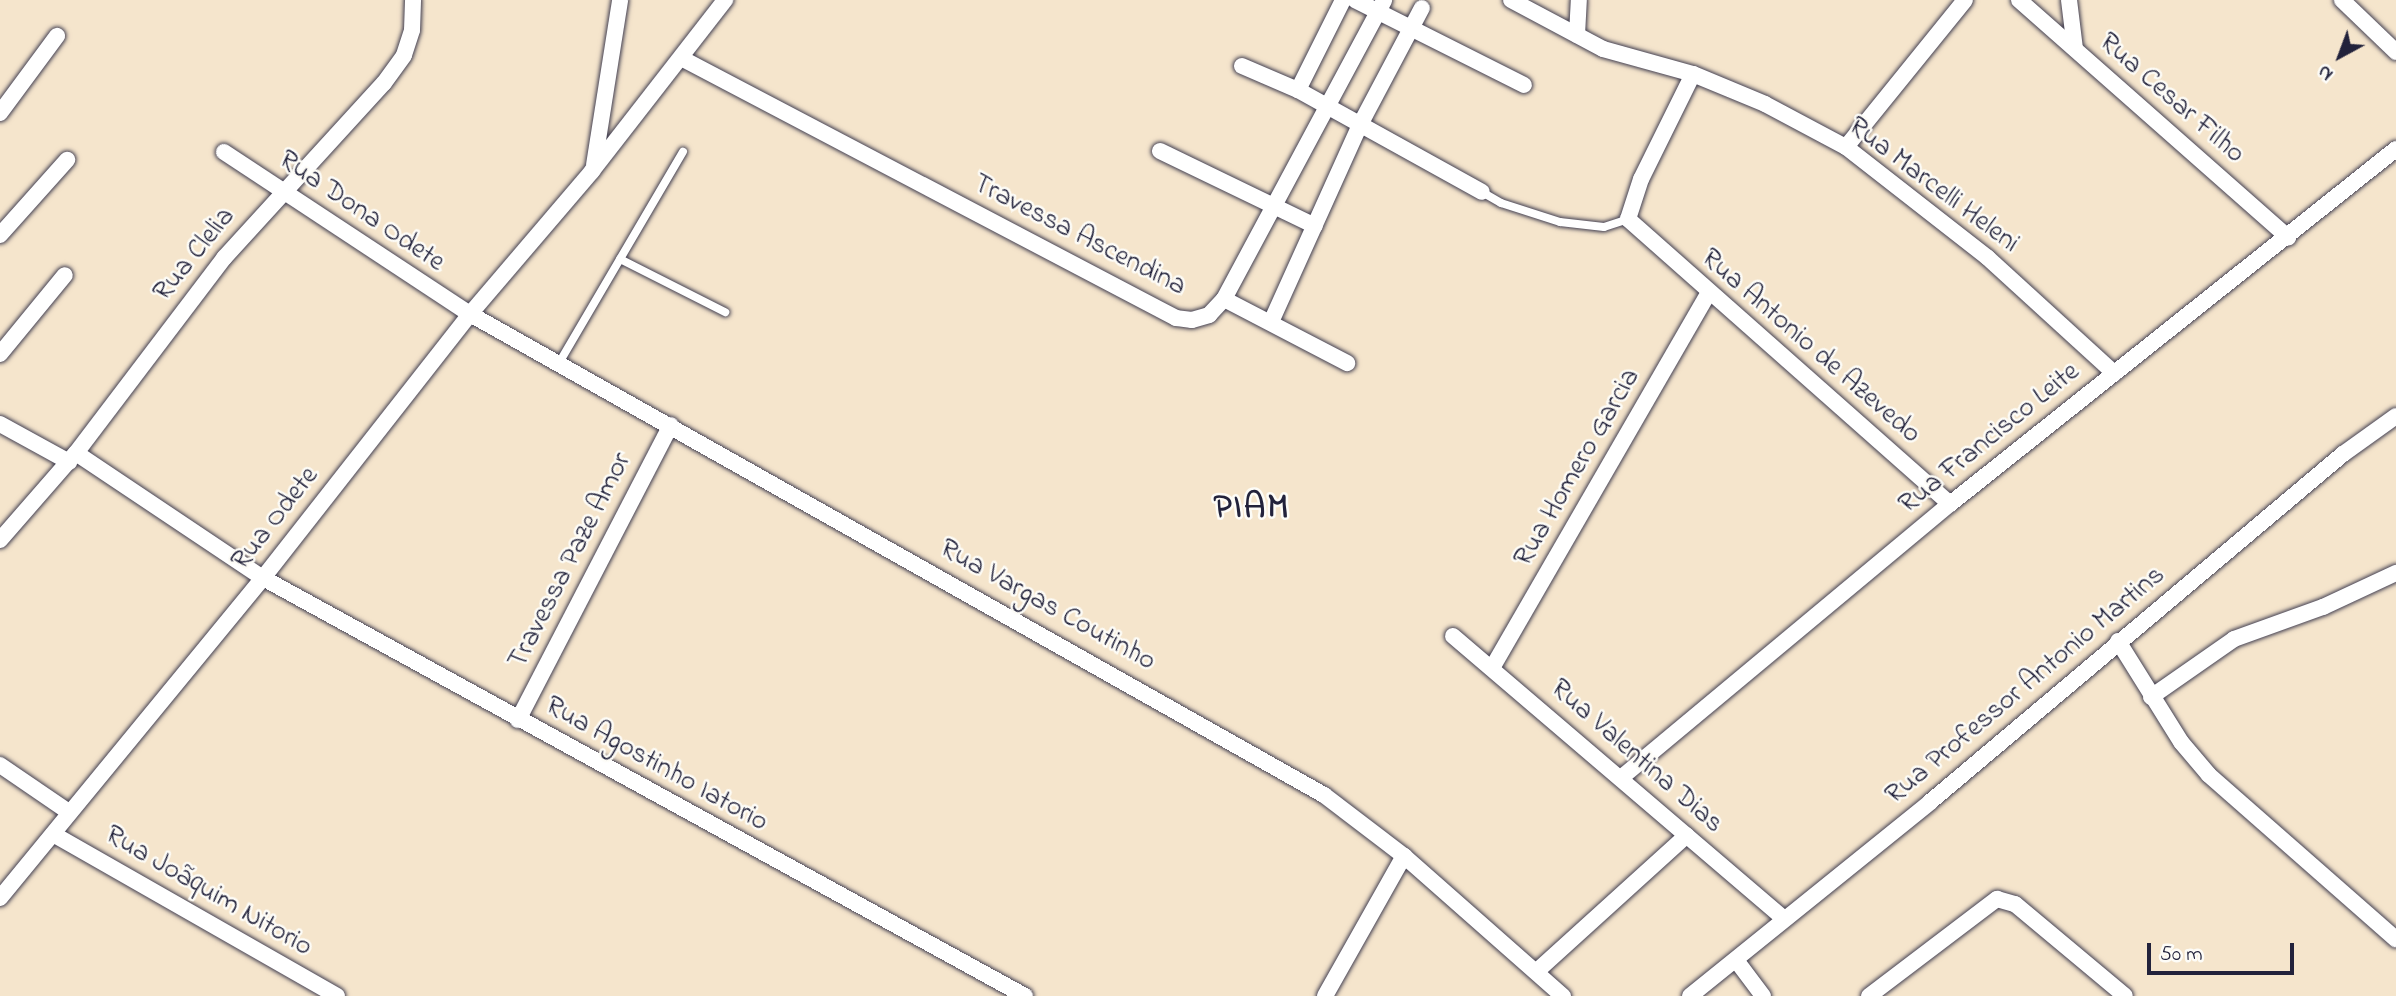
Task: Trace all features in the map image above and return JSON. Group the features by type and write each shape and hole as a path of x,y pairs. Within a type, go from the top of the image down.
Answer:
{"street":[{"name":"Rua Clelia","path":"0,540 72,457 208,278 282,191 384,83 404,55 412,30 413,0"},
{"path":"592,171 620,0"},
{"name":"Rua Odete","path":"0,898 263,578 470,314 592,171 725,0"},
{"path":"1298,90 1343,0"},
{"path":"1355,0 1381,6 1411,28 1524,85"},
{"name":"Rua Marcelli Heleni","path":"1511,0 1603,49 1693,74 1765,104 1846,147 1988,258 2114,373"},
{"path":"1577,35 1579,0"},
{"path":"1846,147 1965,0"},
{"name":"Rua Cesar Filho","path":"2019,0 2288,237"},
{"path":"2069,0 2075,49"},
{"path":"2343,0 2396,52"},
{"name":"Travessa Ascendina","path":"681,58 1176,318 1192,320 1209,315 1224,299 1381,6"},
{"path":"1271,322 1361,124 1422,8"},
{"path":"0,113 57,36"},
{"path":"1242,66 1298,90 1482,192"},
{"path":"1632,224 1640,179 1693,74"},
{"name":"Rua Francisco Leite","path":"1622,777 1950,504 2396,149"},
{"path":"1160,151 1315,226"},
{"name":"Rua Dona Odete","path":"224,152 470,314"},
{"path":"0,235 67,160"},
{"name":"Rua Antonio de Azevedo","path":"1632,224 1708,294 1950,504"},
{"path":"0,354 65,275"},
{"name":"Rua Homero Garcia","path":"1492,668 1708,294"},
{"path":"1224,299 1347,363"},
{"name":"Rua Vargas Coutinho","path":"470,314 1272,762 1324,794 1405,856 1563,996"},
{"name":"Rua Professor Antonio Martins","path":"1690,996 1930,803 2118,641 2343,454 2396,416"},
{"name":"Rua Agostinho Iatorio","path":"0,424 72,457 263,578 1026,996"},
{"name":"Travessa Paze Amor","path":"518,720 671,425"},
{"path":"2151,697 2234,639 2323,607 2396,573"},
{"name":"Rua Valentina Dias","path":"1453,636 1622,777 1784,919"},
{"path":"2118,641 2151,697 2209,775 2396,939"},
{"path":"0,765 69,812"},
{"name":"Rua Joãquim Nitorio","path":"53,834 338,996"},
{"path":"1537,971 1687,835"},
{"path":"1325,996 1405,856"},
{"path":"1869,996 1981,908 1997,899 2015,904 2125,996"},
{"path":"1736,960 1763,996"}],"lane":[{"path":"559,363 683,152"},
{"path":"1482,192 1501,203 1560,222 1604,227 1632,224"},
{"path":"620,259 725,312"}],"district":[{"name":"PIAM","path":"1252,509"}]}
